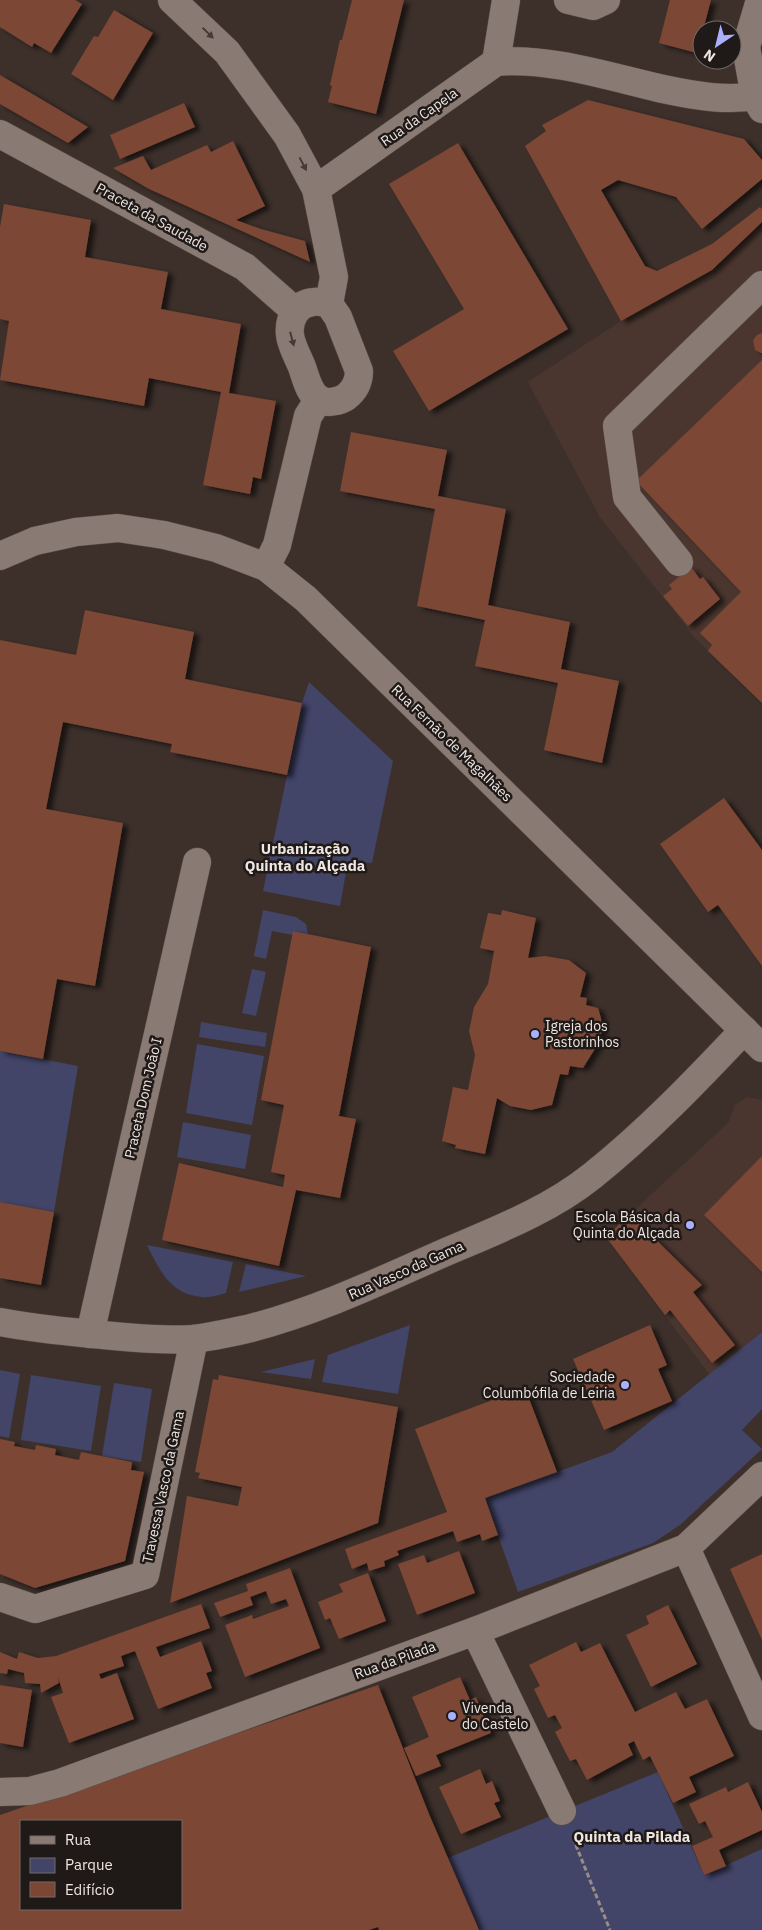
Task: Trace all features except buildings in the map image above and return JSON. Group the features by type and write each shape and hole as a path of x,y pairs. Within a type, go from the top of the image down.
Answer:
{"street":[{"path":"172,0 227,52 287,135 316,189 334,277 329,304"},
{"path":"486,69 506,0"},
{"path":"568,0 593,6 606,0"},
{"path":"486,69 519,60 546,63 696,96 760,100 746,47 760,0"},
{"name":"Rua da Capela","path":"316,189 486,69"},
{"name":"Praceta da Saudade","path":"0,134 244,267 295,311"},
{"path":"679,562 627,497 617,426 762,285"},
{"path":"314,301 329,304 338,317 359,371 359,380 352,391 344,398 324,402 312,393 290,336 290,325 295,311 304,304 314,301"},
{"path":"266,567 277,544 308,416 319,399"},
{"name":"Rua Fernão de Magalhães","path":"0,556 35,541 67,534 118,528 164,535 216,548 266,567 306,599 753,1039"},
{"name":"Praceta Dom João I","path":"90,1334 196,862"},
{"name":"Rua Vasco da Gama","path":"0,1322 31,1328 141,1339 194,1339 279,1321 341,1299 504,1227 549,1205 591,1176 693,1085 753,1039"},
{"name":"Travessa Vasco da Gama","path":"0,1597 35,1609 145,1575 194,1339"},
{"name":"Rua da Pilada","path":"0,1792 30,1790 60,1783 474,1631 686,1548 762,1476"},
{"path":"686,1548 762,1716"},
{"path":"474,1631 562,1811"}],"path":[{"path":"562,1811 610,1930"}],"shaded area":[{"path":"762,222 762,703 694,637 600,517 528,382 621,321 712,270"},
{"name":"Escola Básica da Quinta do Alçada","path":"747,1097 762,1100 762,1332 710,1375 606,1237 729,1122 735,1105"}],"green space":[{"path":"309,682 393,761 372,863 348,861 340,906 263,891 302,703"},
{"path":"263,910 296,917 306,924 308,934 294,931 293,935 272,931 266,959 254,956"},
{"path":"252,969 266,972 256,1016 242,1013"},
{"path":"201,1022 267,1033 265,1047 199,1037"},
{"path":"197,1044 264,1056 252,1125 186,1113"},
{"path":"0,1051 78,1066 54,1212 0,1202"},
{"path":"183,1122 251,1135 245,1169 177,1157"},
{"path":"147,1245 233,1262 226,1293 205,1297 191,1295 182,1291 167,1280"},
{"path":"246,1264 306,1276 239,1292"},
{"path":"410,1325 398,1394 322,1382 328,1355"},
{"path":"762,1332 762,1409 742,1430 762,1449 680,1525 653,1543 518,1592 485,1498 612,1452"},
{"path":"315,1359 311,1379 261,1372"},
{"path":"0,1370 20,1374 9,1438 0,1436"},
{"path":"31,1375 101,1386 91,1451 21,1440"},
{"path":"114,1383 152,1389 141,1462 102,1456"},
{"path":"658,1772 704,1875 762,1849 762,1930 479,1930 448,1858"}],"place":[{"name":"Igreja dos Pastorinhos","path":"535,1034"},
{"name":"Escola Básica da Quinta do Alçada","path":"690,1225"},
{"name":"Sociedade Columbófila de Leiria","path":"625,1385"},
{"name":"Vivenda do Castelo","path":"452,1716"}],"district":[{"name":"Urbanização Quinta do Alçada","path":"305,858"},
{"name":"Quinta da Pilada","path":"632,1837"}]}
